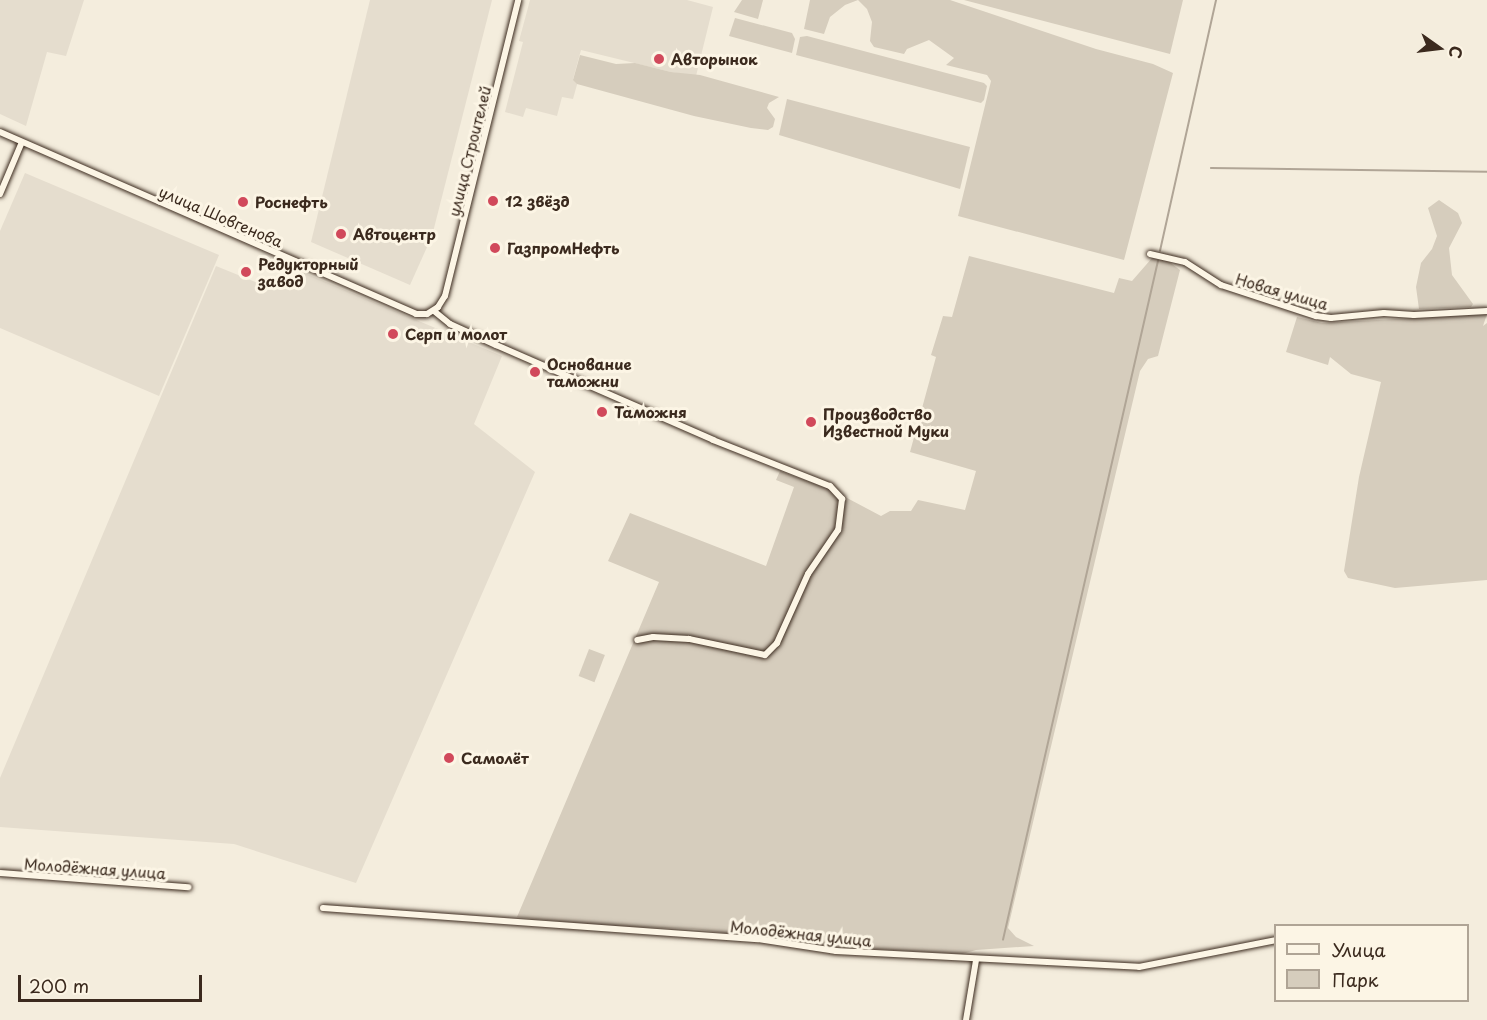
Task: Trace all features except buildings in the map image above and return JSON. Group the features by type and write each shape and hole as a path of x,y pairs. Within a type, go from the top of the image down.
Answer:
{"street":[{"name":"улица Строителей","path":"436,309 445,296 519,0"},
{"name":"улица Шовгенова","path":"0,132 416,314 436,309"},
{"path":"0,194 22,142"},
{"name":"Новая улица","path":"1150,254 1185,262 1221,285 1316,316 1331,318 1384,313 1414,315 1487,311"},
{"path":"436,309 450,324 713,440 830,486 842,499 838,530 808,574 777,643 765,655 689,639 653,637 637,640"},
{"name":"Молодёжная улица","path":"0,873 188,887"},
{"name":"Молодёжная улица","path":"323,908 758,939 836,951 1140,967 1274,940"},
{"path":"966,1020 976,960"}],"shaded area":[{"path":"0,0 84,0 66,56 47,52 26,126 0,114"},
{"path":"370,0 492,0 432,236 410,285 311,242"},
{"name":"Авторынок","path":"530,0 687,0 713,7 696,76 581,50 573,79 578,81 573,99 562,97 557,116 526,108 523,117 505,112 523,42 519,41"},
{"path":"25,173 219,255 159,396 0,328 0,231"},
{"path":"216,266 265,286 295,269 502,356 474,424 535,472 356,883 234,844 0,827 0,778"}],"green space":[{"path":"742,0 763,0 758,19 734,12"},
{"path":"810,0 858,0 845,5 830,17 824,34 804,29"},
{"path":"858,0 950,0 1096,49 1153,64 1173,73 1124,260 958,216 991,81 987,75 946,65 954,58 929,40 907,49 904,54 874,47 870,41 872,22 867,9"},
{"path":"964,0 1183,0 1170,54"},
{"path":"735,18 792,33 795,39 792,53 729,36"},
{"path":"807,36 984,83 987,86 984,100 981,103 796,55 800,37"},
{"path":"580,55 616,64 635,63 671,72 700,75 779,97 769,103 767,108 775,119 773,127 768,130 751,128 694,116 577,84 573,80"},
{"path":"787,99 970,147 960,189 779,135"},
{"path":"1439,200 1458,213 1462,223 1449,248 1452,275 1473,304 1471,307 1419,309 1416,287 1421,263 1432,249 1437,236 1428,208"},
{"path":"969,256 1114,293 1119,278 1132,281 1152,258 1168,261 1180,270 1158,356 1148,359 1140,371 1008,928 1016,937 1034,946 976,950 962,954 826,946 694,929 607,926 517,917 659,582 608,561 630,513 766,566 794,487 776,480 780,471 832,490 881,516 890,511 911,511 918,500 965,510 976,471 910,452 936,357 931,355 943,316 952,317"},
{"path":"1487,314 1483,326 1487,323 1487,580 1395,588 1348,578 1344,571 1359,477 1381,382 1351,374 1330,357 1328,365 1286,352 1297,317 1322,323"},
{"path":"589,649 605,655 594,682 579,676"}],"waterway":[{"path":"1160,251 1216,0"},
{"path":"1211,168 1487,172"},
{"path":"1003,940 1158,261"}],"place":[{"name":"Авторынок","path":"659,59"},
{"name":"12 звёзд","path":"493,201"},
{"name":"Роснефть","path":"243,202"},
{"name":"Автоцентр","path":"341,234"},
{"name":"ГазпромНефть","path":"495,248"},
{"name":"Редукторный завод","path":"246,272"},
{"name":"Серп и молот","path":"393,334"},
{"name":"Основание таможни","path":"535,372"},
{"name":"Таможня","path":"602,412"},
{"name":"Производство Известной Муки","path":"811,422"},
{"name":"Самолёт","path":"449,758"}]}
